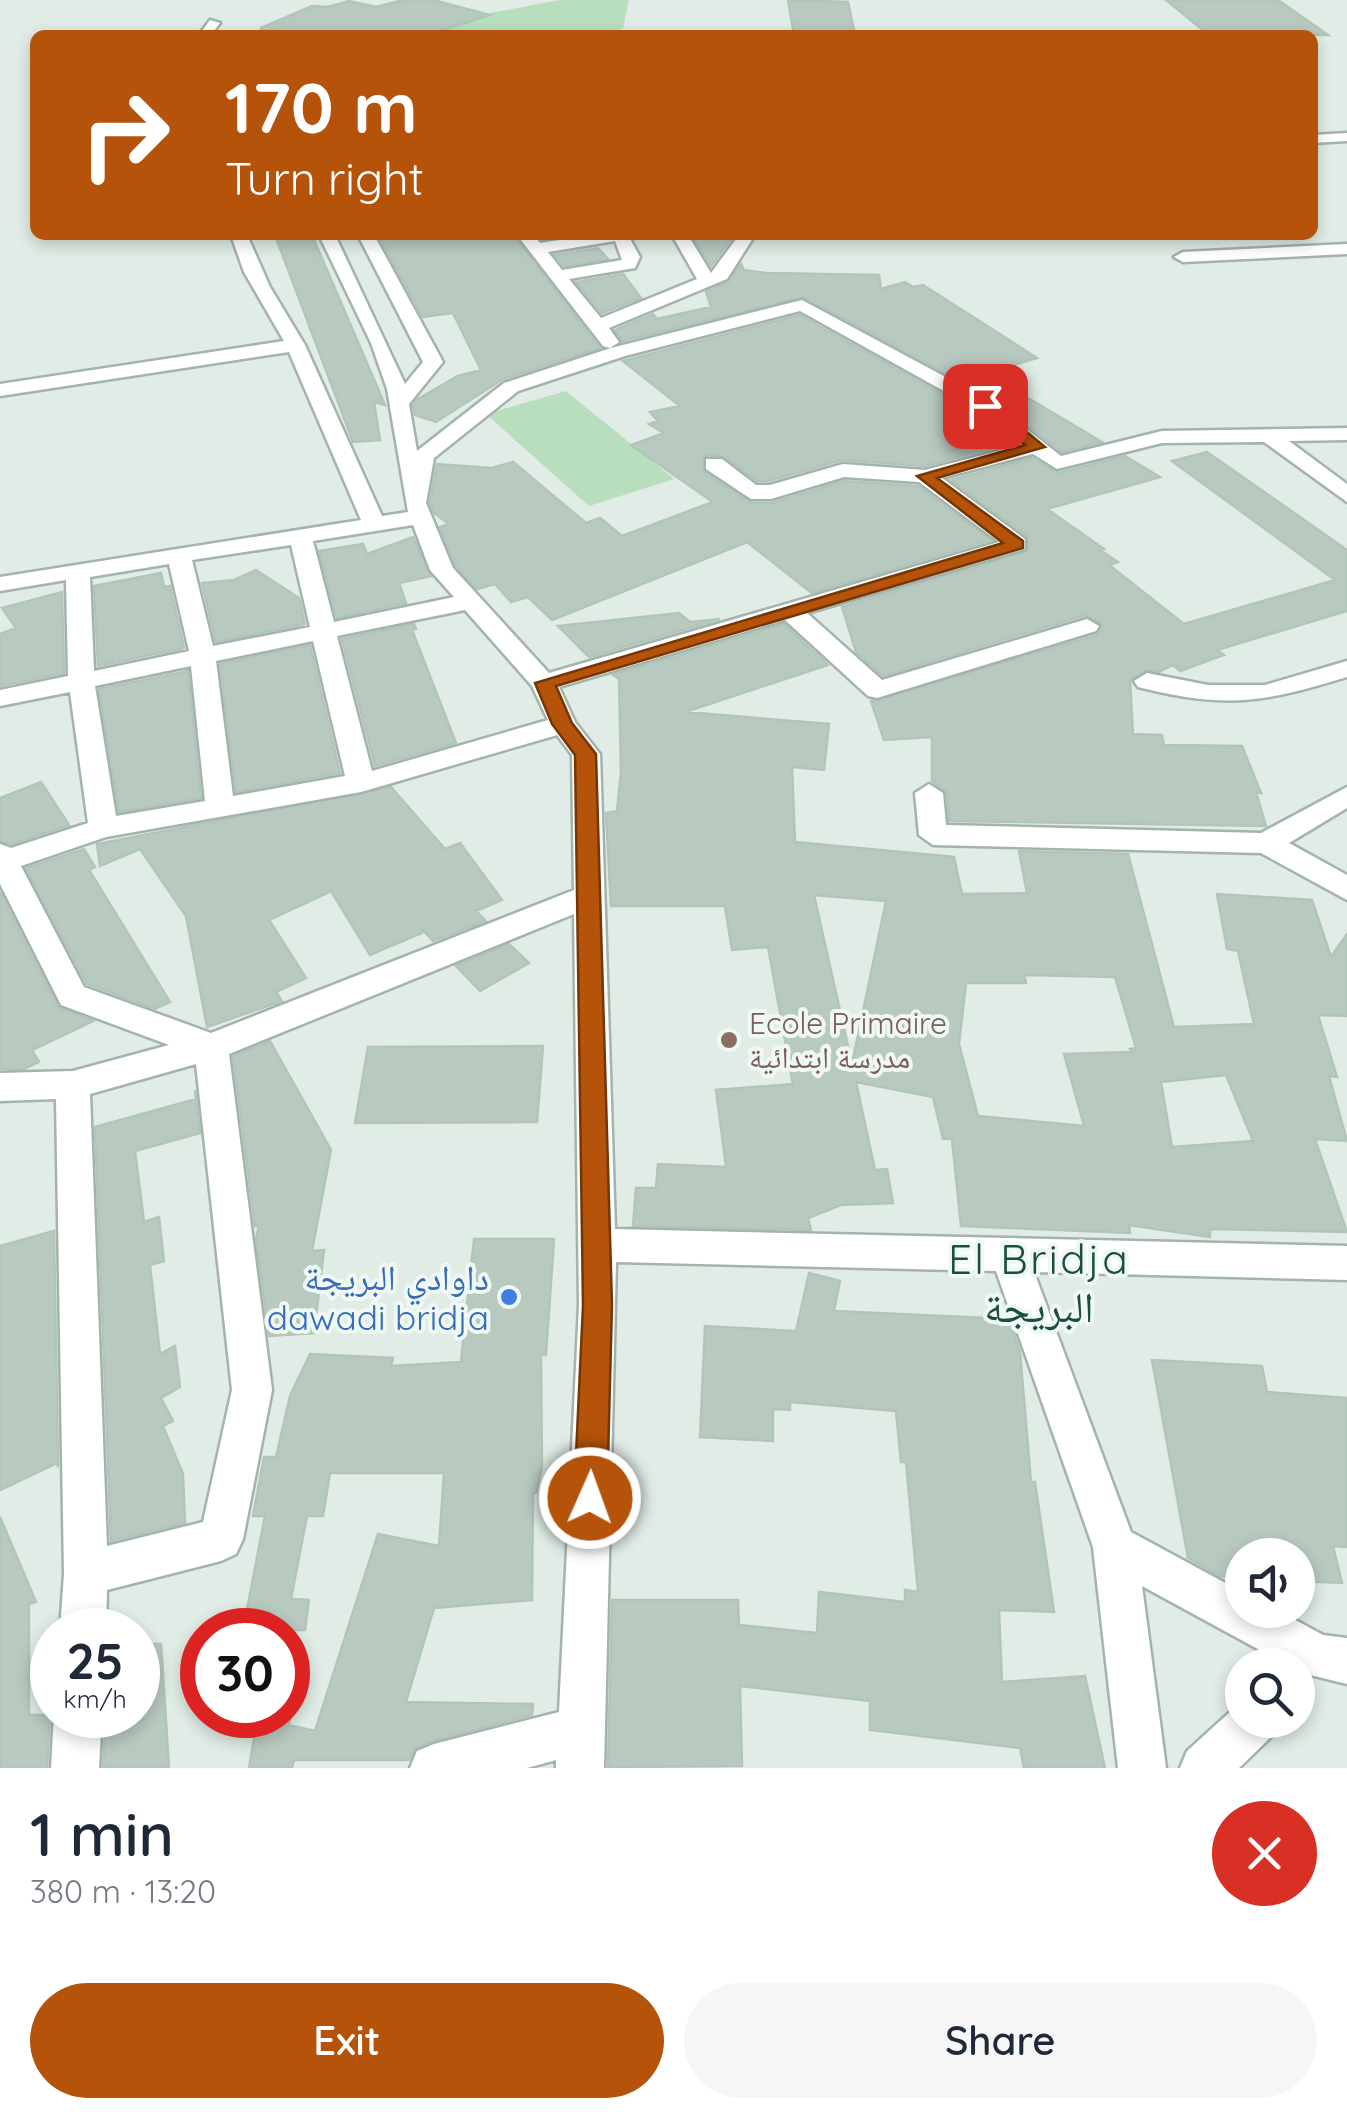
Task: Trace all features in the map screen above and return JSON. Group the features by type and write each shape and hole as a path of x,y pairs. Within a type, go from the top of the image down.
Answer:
{"street":[{"path":"1318,139 1347,137"},
{"path":"241,240 253,272 260,276 261,287 296,345 375,526"},
{"path":"329,240 380,343 399,404 417,510 442,570 544,683 562,724 586,754 597,1246 581,1749 434,1768"},
{"path":"369,240 433,362 399,404"},
{"path":"530,242 560,240"},
{"path":"558,276 629,264 631,257 622,240"},
{"path":"683,240 707,282"},
{"path":"598,326 721,275 744,240"},
{"path":"530,242 618,352"},
{"path":"1183,257 1347,250"},
{"path":"417,510 424,456 511,386 618,352 802,305 985,406 1057,463 1162,437 1342,437"},
{"path":"0,390 296,345"},
{"path":"1268,435 1347,495"},
{"path":"714,464 751,492 771,492 843,470 925,476 1037,447"},
{"path":"544,683 1016,544 925,476"},
{"path":"0,584 375,526 417,510"},
{"path":"300,536 362,783"},
{"path":"179,555 203,657 220,804"},
{"path":"78,571 81,682 103,828"},
{"path":"0,698 467,602"},
{"path":"790,611 876,690 1087,626"},
{"path":"1147,681 1208,693 1266,693 1347,669"},
{"path":"212,1047 72,996 1,857 103,828 220,804 362,783 562,724"},
{"path":"929,793 933,834 1266,843 1347,889"},
{"path":"1266,843 1347,796"},
{"path":"0,1086 73,1085 212,1047 590,896"},
{"path":"86,1574 221,1539 252,1390 212,1047"},
{"path":"73,1085 84,1608"},
{"path":"597,1246 1347,1263"},
{"path":"1010,1257 1115,1547 1142,1768"},
{"path":"1115,1547 1321,1665"},
{"path":"75,1768 77,1738"},
{"path":"1204,1768 1235,1738"}],"green space":[{"path":"560,0 629,0 623,28 618,30 418,30 426,25"},
{"path":"566,391 674,479 589,506 486,414"}],"building":[{"path":"403,0 433,0 490,15 443,30 261,30 312,6 328,7 349,1 376,7"},
{"path":"788,0 848,2 854,30 793,30"},
{"path":"1166,0 1278,0 1328,35 1318,35 1318,30 1203,30"},
{"path":"277,240 314,240 385,405 374,402 380,440 353,442"},
{"path":"381,240 517,240 600,348 503,379 436,422 415,415 413,405 418,399 458,376 481,370 453,313 423,317"},
{"path":"695,240 730,240 711,266"},
{"path":"598,248 608,259 564,266 555,255"},
{"path":"741,264 744,270 766,273 879,275 881,289 905,282 913,287 923,285 1037,358 986,373 1102,442 1062,452 994,399 804,297 622,341 615,330 653,314 657,319 711,307 706,292 728,282"},
{"path":"623,274 641,298 602,313 576,282"},
{"path":"799,315 976,413 1013,443 925,466 842,460 769,481 757,481 724,456 706,455 704,472 751,503 772,503 844,481 918,486 991,540 812,593 747,542 552,620 528,597 511,602 495,584 477,589 456,566 440,527 449,524 434,513 430,503 437,464 492,468 513,462 586,523 600,518 622,536 713,502 631,445 664,433 649,424 658,421 650,412 680,406 623,361"},
{"path":"1207,452 1347,550 1347,611 1217,650 1224,655 1180,671 1173,665 1159,672 1145,670 1130,680 1133,734 1162,735 1164,745 1242,746 1261,793 1256,792 1266,826 949,821 947,793 932,781 932,737 884,740 871,701 1097,635 1103,625 1086,615 883,676 856,652 842,607 1028,551 1027,536 951,480 1032,458 1058,473 1125,456 1160,477 1047,509 1104,549 1100,550 1118,562 1109,565 1184,624 1335,580 1172,461"},
{"path":"413,537 431,576 399,583 406,603 337,618 319,551 363,544 367,554"},
{"path":"256,570 299,598 305,624 216,642 202,583 234,580"},
{"path":"161,573 164,587 170,586 184,648 98,666 94,586"},
{"path":"62,592 64,673 0,686 0,634 16,628 2,608"},
{"path":"679,613 690,622 720,619 589,657 558,626"},
{"path":"414,624 416,629 412,630 456,743 375,766 342,639"},
{"path":"784,624 828,665 685,712 829,724 824,770 792,767 795,842 954,857 962,894 1027,893 1019,851 1128,854 1174,1027 1254,1024 1238,951 1227,949 1217,894 1312,900 1331,957 1347,934 1347,1016 1318,1015 1337,1077 1329,1076 1347,1141 1315,1139 1347,1232 1210,1229 1210,1237 1129,1225 1130,1233 961,1226 952,1139 943,1139 933,1097 856,1082 875,1170 887,1169 893,1203 841,1205 808,1218 811,1230 633,1226 636,1188 656,1188 658,1164 726,1167 716,1090 793,1084 768,947 732,950 725,906 611,906 606,813 617,811 621,772 619,679 613,675","holes":["814,895 886,901 852,1064","1024,975 1115,977 1136,1048 1130,1049 1132,1052 1064,1054 1084,1126 978,1116 959,1044 966,983 1026,983","1226,1075 1253,1141 1172,1147 1161,1082"]},
{"path":"310,645 340,773 236,792 220,664"},
{"path":"188,671 201,798 119,812 99,689"},
{"path":"41,782 69,825 11,844 0,841 0,798"},
{"path":"391,787 445,849 460,843 502,900 476,911 486,921 433,941 422,929 422,933 370,955 331,891 269,920 306,978 276,992 282,1001 207,1027 186,916 140,849 100,866 97,844"},
{"path":"84,849 95,867 89,870 170,1002 155,1009 87,984 26,868"},
{"path":"0,892 58,1007 93,1021 32,1050 39,1062 24,1069 0,1069"},
{"path":"509,944 529,963 480,991 456,966"},
{"path":"270,1041 331,1150 312,1251 324,1250 314,1333 269,1336 256,1239 259,1226 255,1226 233,1056"},
{"path":"543,1046 537,1122 355,1123 368,1047"},
{"path":"195,1090 200,1133 135,1151 144,1222 159,1217 164,1261 150,1265 160,1354 175,1346 180,1387 161,1398 173,1421 163,1426 183,1474 185,1523 111,1541 95,1127 196,1099"},
{"path":"54,1231 58,1467 57,1463 0,1490 0,1246"},
{"path":"474,1239 554,1239 546,1355 541,1355 542,1467 533,1493 532,1600 434,1608 406,1702 533,1704 532,1715 433,1741 416,1748 409,1760 294,1760 292,1768 249,1768 254,1738 310,1738 310,1730 315,1731 378,1534 439,1546 444,1473 330,1473 323,1516 307,1516 291,1599 309,1600 308,1608 247,1608 265,1516 253,1516 264,1457 276,1457 290,1396 310,1354 393,1358 391,1366 461,1362"},
{"path":"809,1273 840,1281 834,1311 1009,1319 1020,1352 1031,1482 1035,1482 1054,1612 999,1610 1002,1682 1085,1676 1105,1768 1024,1768 1020,1748 870,1730 870,1701 740,1686 742,1766 608,1767 612,1600 738,1600 739,1625 817,1633 819,1592 905,1602 905,1590 918,1592 906,1462 901,1462 896,1411 790,1402 790,1410 773,1409 773,1441 700,1437 705,1326 796,1331"},
{"path":"1152,1360 1262,1366 1267,1392 1347,1398 1347,1547 1333,1546 1342,1583 1315,1582 1315,1538 1225,1538 1225,1576 1188,1558"},
{"path":"0,1517 36,1602 29,1604 30,1738 49,1738 47,1768 0,1768"},
{"path":"161,1644 169,1768 103,1768 105,1738 160,1738"}],"place":[{"name":"Ecole Primaire مدرسة ابتدائية","path":"729,1040"},
{"name":"داوادي البريجة dawadi bridja","path":"509,1297"}],"district":[{"name":"El Bridja البريجة","path":"1039,1282"}],"route":[{"path":"590,1498 598,1305 586,754 562,724 544,683 1016,544 925,476 1037,447 985,406"}]}
